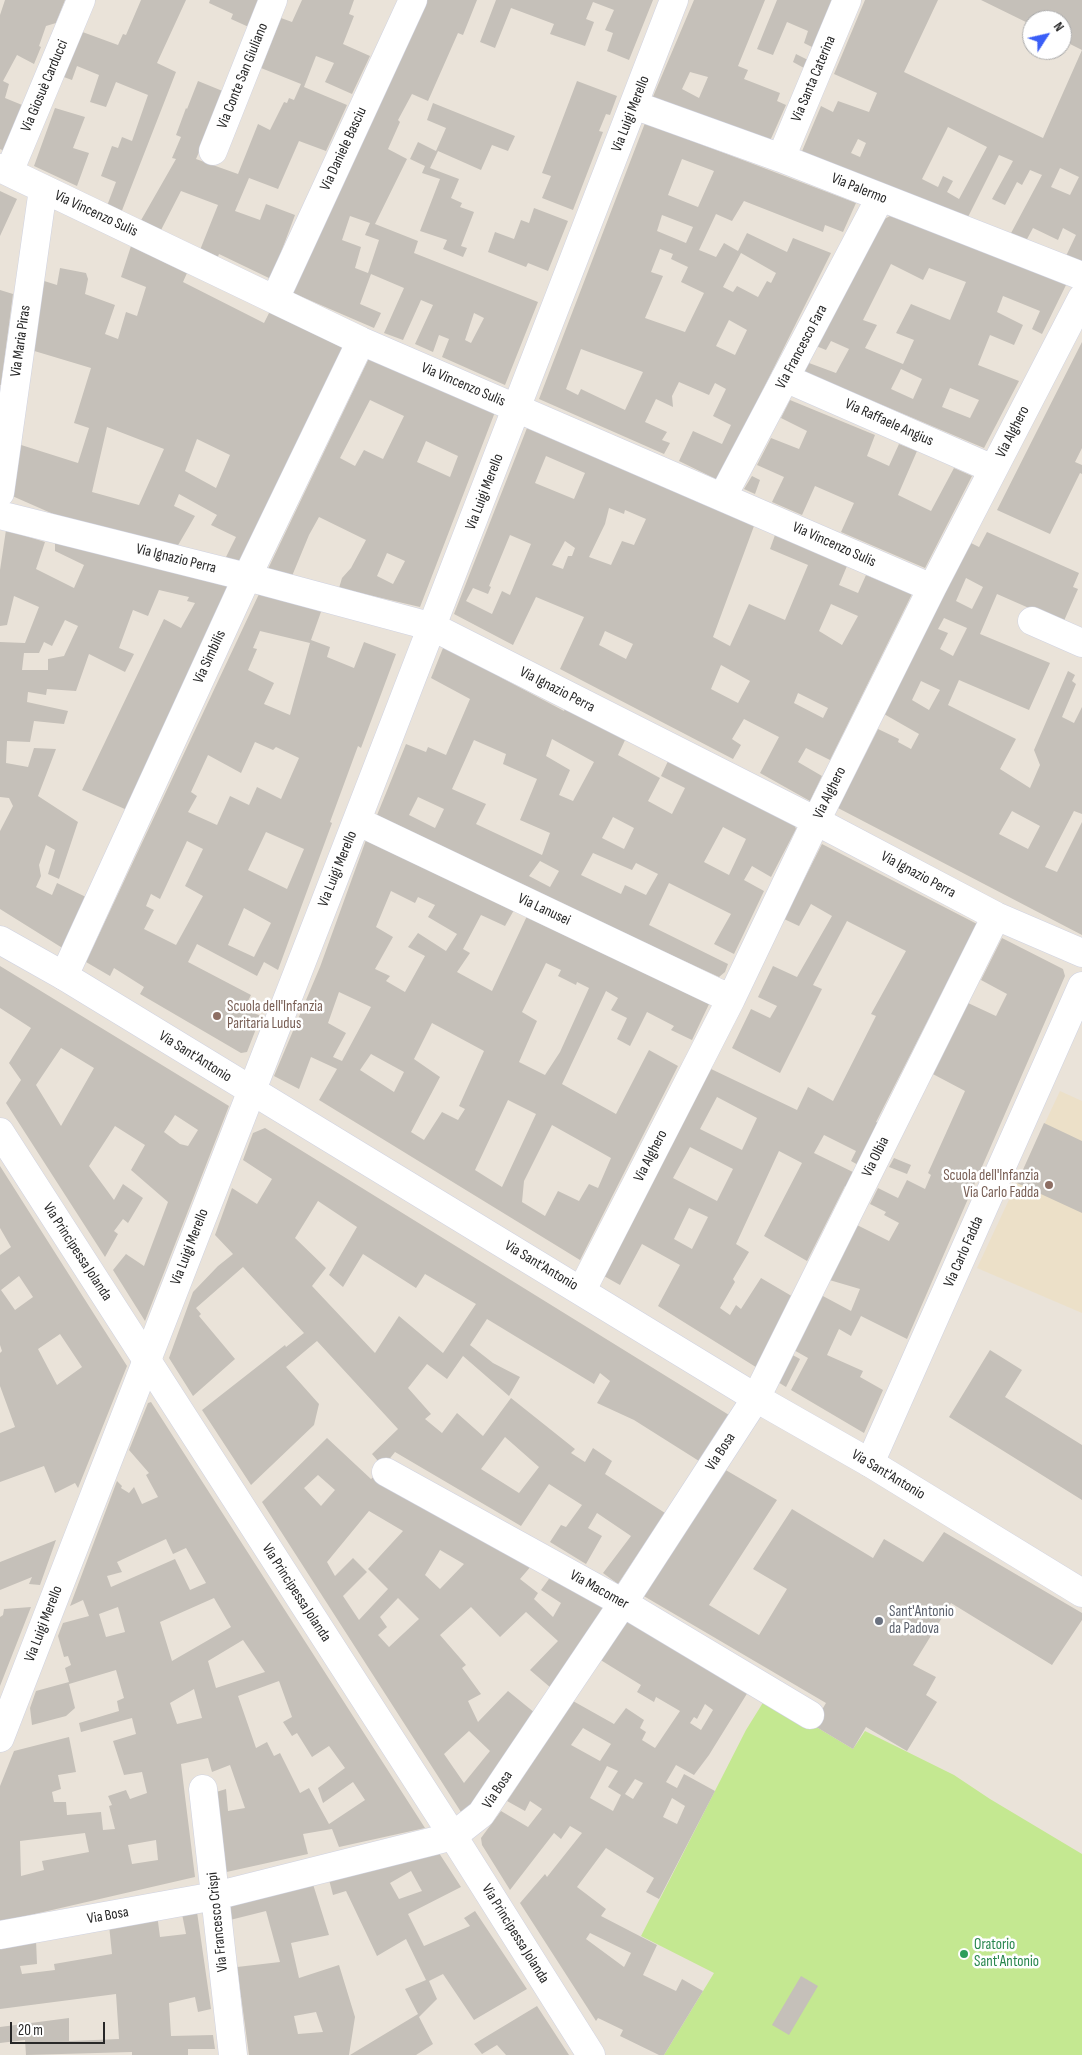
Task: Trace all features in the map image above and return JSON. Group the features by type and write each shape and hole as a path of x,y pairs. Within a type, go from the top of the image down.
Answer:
{"street":[{"name":"Via Giosuè Carducci","path":"5,170 81,0"},
{"name":"Via Conte San Giuliano","path":"213,151 273,0"},
{"name":"Via Daniele Basciu","path":"275,299 413,0"},
{"name":"Via Luigi Merello","path":"0,1738 250,1091 434,627 674,0"},
{"name":"Via Santa Caterina","path":"781,158 847,0"},
{"name":"Via Palermo","path":"634,105 781,158 1082,276"},
{"name":"Via Vincenzo Sulis","path":"5,170 361,341 932,588"},
{"name":"Via Maria Piras","path":"0,493 42,189"},
{"name":"Via Francesco Fara","path":"723,496 880,198"},
{"name":"Via Alghero","path":"582,1290 731,999 932,588 1082,298"},
{"name":"Via Simbilis","path":"64,976 247,577 361,341"},
{"name":"Via Raffaele Angius","path":"786,378 993,469"},
{"name":"Via Ignazio Perra","path":"0,515 247,577 434,627 996,916 1082,953"},
{"path":"1032,621 1082,643"},
{"name":"Via Lanusei","path":"357,822 731,999"},
{"name":"Via Olbia","path":"756,1398 996,916"},
{"name":"Via Sant'Antonio","path":"0,940 64,976 250,1091 582,1290 756,1398 870,1463 1082,1593"},
{"name":"Via Carlo Fadda","path":"870,1463 1082,986"},
{"name":"Via Principessa Jolanda","path":"0,1132 453,1836 591,2055"},
{"name":"Via Bosa","path":"0,1935 215,1896 453,1836 481,1814 623,1603 756,1398"},
{"name":"Via Macomer","path":"386,1472 623,1603 810,1715"},
{"name":"Via Francesco Crispi","path":"203,1788 233,2055"}],"shaded area":[{"name":"Scuola dell'Infanzia Via Carlo Fadda","path":"1060,1091 1082,1101 1082,1313 977,1268"}],"green space":[{"path":"764,1701 813,1725 853,1749 865,1731 954,1775 990,1799 1082,1854 1082,2055 664,2055 714,1973 641,1936 746,1730"}],"building":[{"path":"5,0 65,0 56,23 46,26 39,46 41,47 34,64 17,55 3,81 9,84 5,98 27,107 9,153 0,149 0,15"},
{"path":"141,0 186,0 157,63 176,72 121,213 107,206 116,182 101,176 112,146 118,148 122,137 132,141 148,95 116,82 106,107 90,102 99,75 77,66 72,80 61,76 77,30 118,45 123,34 126,35"},
{"path":"210,0 263,0 251,28 231,19 233,14 209,3"},
{"path":"302,0 354,0 349,14 354,16 343,44 370,56 352,94 325,82 334,63 316,56 304,87 347,105 326,151 299,141 278,189 249,178 235,211 260,220 266,204 295,215 271,279 219,254 217,259 200,250 218,205 181,191 160,232 140,222 176,159 172,158 181,137 176,135 198,81 225,92 196,159 238,174 258,124 270,130 284,102 287,103 289,98 294,100 301,84 261,68 281,18 292,22"},
{"path":"423,0 477,0 463,35 458,33 428,101 412,94 398,120 400,122 388,149 407,159 375,224 418,241 414,253 538,302 505,385 442,357 449,339 439,335 433,352 415,344 433,305 421,300 403,340 384,333 404,288 371,274 360,304 381,313 374,328 293,293 326,206","holes":["350,216 370,223 365,235 379,240 368,273 355,268 361,247 342,240","474,313 484,318 471,343 465,340"]},
{"path":"496,0 653,0 629,60 607,51 613,33 605,30 614,10 593,2 586,19 594,22 585,46 550,34 554,24 511,8 495,48 480,42"},
{"path":"694,0 765,0 738,66 748,70 744,79 780,93 777,101 786,105 770,141 652,99","holes":["690,72 708,77 699,98 682,89"]},
{"path":"777,0 834,0 814,48 804,43 808,31 787,22 773,55 757,49"},
{"path":"865,0 938,0 904,72 1043,138 1082,50 1082,262 1066,256 1076,235 1063,228 1058,240 1033,228 1026,241 1010,235 1042,175 1030,170 1022,185 1017,182 1005,205 992,199 1013,161 999,155 967,219 800,156 821,106 833,112 838,101 869,112 877,93 834,74","holes":["948,127 987,147 959,199 947,192 953,181 943,176 938,187 922,179","858,139 866,143 860,157 851,153","1060,168 1079,177 1070,195 1051,187"]},
{"path":"981,0 1082,0 1082,50 1072,45 1072,10 1022,10 1022,20"},
{"path":"796,54 808,60 804,68 793,62"},
{"path":"577,81 617,96 610,115 606,114 599,131 603,132 573,210 542,198 551,176 542,173"},
{"path":"433,103 515,136 508,151 492,145 481,170 438,151 430,168 459,179 451,198 462,203 460,207 474,212 461,246 467,248 463,257 443,249 447,240 420,231 440,179 422,173 425,166 410,159 418,142 436,151 446,128 427,120"},
{"path":"55,108 85,117 73,148 89,153 77,186 34,166"},
{"path":"645,123 856,203 843,232 825,225 823,232 744,201 732,221 716,214 699,250 716,257 724,243 738,251 747,233 787,252 793,238 831,253 718,480 679,461 693,431 722,444 731,425 713,416 726,389 715,383 709,395 679,382 672,396 673,407 656,399 645,422 667,432 662,440 670,443 664,454 539,399","holes":["682,159 714,171 698,207 668,195","662,215 693,227 686,243 657,231","660,249 673,254 671,259 688,267 681,282 704,293 685,332 645,318 663,276 651,272","741,253 776,273 771,283 767,281 758,297 737,286 733,292 723,287","729,320 747,330 735,355 716,346","581,349 643,372 625,410 581,389 578,395 566,389"]},
{"path":"0,191 17,199 0,236"},
{"path":"534,208 568,221 548,271 528,263 526,267 488,252 495,232 514,239 521,220 529,223"},
{"path":"890,216 1067,283 1042,334 1032,329 1040,311 1003,296 997,312 1023,325 1014,345 990,335 978,365 1019,381 984,448 804,372 809,363 836,373 849,349 831,341 826,350 816,346 879,222","holes":["891,264 923,280 929,268 966,282 950,320 911,304 896,333 914,340 903,364 865,348 877,325 863,320","901,369 922,379 913,399 891,389","950,388 979,400 970,418 942,407"]},
{"path":"131,246 187,273 183,282 264,323 270,311 344,347 242,564 225,559 236,537 211,525 217,515 179,494 174,506 195,516 177,547 60,517 10,495 18,444 78,463 89,428 74,423 91,368 31,350 41,280 57,285 60,268 86,273 88,279 85,294 115,305 105,334 118,339 126,312 137,316 146,287 121,277","holes":["107,427 164,449 139,505 92,492","197,439 230,455 216,488 185,471"]},
{"path":"0,290 13,294 1,385 0,385"},
{"path":"1082,342 1082,448 1075,462 1082,465 1082,474 1080,473 1050,534 997,510"},
{"path":"369,358 495,412 420,607 339,588 342,578 351,568 366,540 319,517 309,535 292,576 268,569","holes":["370,400 404,416 383,459 364,450 355,466 340,458","426,441 458,456 450,477 417,462","387,553 405,561 393,584 377,576"]},
{"path":"790,400 875,435 867,456 889,466 899,444 917,451 898,495 931,511 954,468 972,476 925,568 841,532 854,503 815,486 802,515 772,502 784,477 757,465 771,438 799,449 807,431 781,418"},
{"path":"527,428 754,526 713,637 730,646 749,604 785,620 808,565 770,549 775,535 847,566 839,585 858,593 866,575 912,594 830,760 806,748 798,762 822,776 810,801 760,773 779,737 744,719 732,739 741,745 733,759 560,669 584,617 536,597 513,645 454,614","holes":["546,456 585,473 574,499 535,483","609,508 624,514 625,510 646,519 634,545 622,541 611,565 589,557 605,524","510,535 531,544 510,595 502,591 492,614 466,601 473,588 488,594 491,587 489,586","565,541 575,548 572,556 568,556 563,569 552,565","831,604 858,616 842,645 819,631","605,631 633,644 626,659 599,645","721,665 750,681 738,703 711,689","798,693 828,708 823,718 794,703"]},
{"path":"752,476 760,480 755,494 744,489"},
{"path":"6,530 45,542 36,569 74,588 84,565 55,551 55,543 232,586 127,810 82,790 164,619 181,628 195,603 187,601 189,597 159,590 148,616 133,610 119,648 134,654 125,672 89,654 76,691 47,689 46,695 28,692 27,702 68,711 64,724 34,721 30,742 7,741 6,763 28,767 34,748 56,749 38,796 78,822 59,879 48,874 55,850 46,845 39,865 41,876 36,887 52,895 57,883 88,898 64,949 0,909 0,831 13,806 9,798 0,797 0,642 25,643 39,607 14,596 7,625 0,626 0,570","holes":["65,620 78,626 64,656 48,659 48,670 22,670 24,653 39,653 44,642 52,646"]},
{"path":"987,532 1079,573 1073,587 1078,589 1063,623 997,594 980,634 1050,663 1029,710 959,680 948,705 1016,739 1000,769 1030,788 1040,765 1034,750 1068,671 1075,675 1072,681 1076,684 1062,717 1074,723 1082,707 1082,814 1074,811 1045,867 1057,872 1082,822 1082,935 838,808 878,729 899,739 898,742 911,749 919,734 884,714 969,542 979,547","holes":["966,578 983,587 972,609 956,601","944,618 967,628 953,656 940,649 948,633 938,629","921,681 940,690 929,710 912,700","1012,811 1040,826 1028,849 999,834"]},
{"path":"259,594 322,609 311,640 330,647 327,657 354,668 364,642 396,654 361,748 358,746 278,970 264,962 257,976 197,944 188,962 251,995 244,1009 261,1016 247,1052 241,1053 140,994 144,987 114,968 110,976 86,962","holes":["260,631 310,643 290,715 264,704 274,683 248,670 257,649 253,648","255,742 273,750 276,747 299,758 281,799 257,787 249,805 230,796 217,825 188,812 197,796 191,792 208,755 241,773","266,832 304,849 287,889 248,870","187,841 203,849 185,886 203,896 176,945 144,929 154,910 146,906 151,894 160,899","244,908 271,923 254,957 228,945"]},
{"path":"445,643 502,673 500,677 564,711 566,706 626,738 618,755 660,778 648,801 672,814 685,788 661,776 669,759 794,824 796,829 771,877 752,866 744,880 764,891 734,954 714,944 731,914 669,883 649,925 728,964 725,972 719,977 375,820 406,744 426,752 428,747 446,755 470,699 431,678","holes":["552,739 594,762 573,801 559,795 570,770 546,756","474,740 506,754 503,764 537,779 520,820 550,833 542,855 476,824 486,804 452,789","418,797 444,809 435,828 409,815","613,817 634,828 624,849 602,838","723,827 746,839 729,875 704,862","593,853 632,870 636,863 658,874 646,895 625,885 621,894 581,875","540,861 559,871 550,887 529,876"]},
{"path":"366,840 514,910 505,926 481,915 463,949 470,953 457,972 492,991 527,916 710,1002 692,1040 671,1030 674,1026 647,1012 630,1046 617,1039 627,1018 611,1010 618,998 606,991 562,1084 616,1114 649,1050 678,1066 580,1260 319,1100 337,1069 311,1057 299,1089 274,1076 320,967","holes":["391,891 415,903 418,897 435,905 428,917 457,934 446,951 418,933 408,947 425,956 405,992 386,981 390,976 375,969 393,937 376,927","546,963 561,970 558,976 576,985 577,982 589,988 560,1052 545,1075 519,1062 537,1021 522,1012","339,992 371,1007 342,1061 333,1057 346,1033 328,1023","432,1023 484,1051 459,1106 465,1109 458,1120 442,1112 424,1140 411,1132 440,1077 414,1059","371,1054 404,1072 394,1092 360,1070","508,1100 536,1114 502,1187 475,1170","552,1125 611,1158 598,1188 589,1184 579,1201 558,1191 545,1216 522,1202 524,1181"]},
{"path":"822,844 977,924 876,1122 881,1124 860,1166 851,1161 856,1151 824,1135 814,1153 857,1174 849,1188 845,1186 807,1261 764,1236 802,1163 779,1151 736,1244 749,1252 733,1279 735,1282 720,1308 730,1315 736,1305 741,1309 761,1278 795,1298 759,1369 658,1306 680,1265 642,1244 620,1285 604,1276 709,1068 797,1110 808,1087 833,1101 876,1016 871,1014 906,951 847,921 813,985 822,989 780,1073 732,1048 751,1009 770,1018 777,1006 758,997 773,966 797,977 832,916 811,904 799,926 784,919","holes":["717,1097 757,1118 742,1150 700,1129","690,1147 733,1169 717,1201 673,1178","689,1208 708,1217 692,1249 674,1239"]},
{"path":"1002,938 1063,969 1065,976 907,1339 861,1316 851,1336 839,1329 827,1355 863,1371 860,1377 883,1390 864,1433 791,1390 808,1358 792,1349 821,1295 851,1311 860,1289 826,1279 857,1225 889,1241 899,1223 884,1215 886,1212 870,1204 878,1188 898,1198 907,1180 925,1189 931,1175 928,1173 965,1091 929,1072 968,1003 996,1016 1007,994 981,980"},
{"path":"0,966 229,1106 145,1321 113,1270 126,1254 144,1266 168,1202 131,1170 145,1145 115,1126 89,1166 114,1200 123,1184 143,1198 128,1223 123,1219 114,1231 118,1234 105,1257 6,1103 21,1080 9,1063 31,1028 0,1008","holes":["61,1048 94,1068 61,1126 36,1085","175,1115 198,1130 188,1146 180,1144 164,1132"]},
{"path":"1044,1123 1082,1141 1082,1213 1017,1183"},
{"path":"265,1128 729,1415 699,1461 634,1420 597,1403 610,1381 600,1373 594,1384 487,1319 470,1345 493,1363 520,1377 509,1396 463,1356 447,1379 427,1364 408,1388 431,1414 425,1419 442,1433 457,1413 483,1436 511,1398 575,1449 571,1453 585,1462 593,1448 612,1461 605,1474 665,1513 618,1584 603,1573 631,1536 597,1513 588,1528 602,1536 586,1564 550,1542 561,1525 566,1527 582,1505 549,1484 521,1526 395,1452 383,1467 372,1454 398,1429 317,1341 286,1367 319,1404 314,1425 251,1485 202,1410 285,1345 286,1347 304,1333 243,1267 196,1308 201,1314 199,1316 235,1359 193,1396 169,1358 193,1292 218,1266 233,1254 215,1235 232,1188 257,1204 272,1179 243,1160 253,1133","holes":["318,1201 357,1227 329,1275 343,1287 363,1254 416,1288 425,1274 476,1304 443,1353 399,1316 375,1353 312,1286 326,1268 295,1238","505,1437 539,1467 519,1493 481,1469"]},
{"path":"894,1158 911,1165 907,1174 889,1167"},
{"path":"0,1166 127,1366 78,1488 75,1483 55,1493 44,1466 0,1482 0,1433 15,1427 0,1386 0,1353 2,1351 0,1345 0,1255 11,1247 0,1228","holes":["19,1276 33,1297 15,1310 1,1290","60,1334 82,1367 57,1385 38,1349"]},
{"path":"990,1350 1022,1370 1005,1397 1082,1445 1082,1500 949,1417"},
{"path":"787,1352 800,1359 786,1387 773,1379"},
{"path":"151,1402 425,1828 339,1847 332,1829 303,1834 308,1854 222,1873 213,1793 226,1789 228,1811 245,1808 230,1765 212,1772 208,1758 181,1764 195,1877 0,1922 0,1786 14,1751 69,1737 76,1772 58,1775 61,1789 52,1792 54,1802 66,1802 67,1815 101,1812 103,1830 115,1829 109,1806 112,1805 108,1796 126,1790 130,1799 147,1793 142,1772 124,1775 113,1741 136,1734 132,1718 81,1732 79,1723 119,1711 117,1701 124,1698 116,1670 69,1684 75,1708 66,1716 32,1725 30,1708 36,1691 69,1682 65,1668 71,1665 68,1656 64,1657 58,1636 63,1623 89,1616 83,1600 70,1606 117,1481 122,1486 121,1488 129,1493 134,1487 142,1504 158,1497 146,1475 149,1473 129,1450 148,1403","holes":["166,1539 173,1554 186,1548 206,1583 190,1590 175,1559 111,1587 107,1576 122,1572 117,1562","214,1598 231,1627 172,1661 160,1622","118,1607 125,1632 106,1637 99,1614","243,1640 265,1672 216,1688 208,1661","279,1681 292,1717 283,1722 292,1736 297,1733 312,1757 329,1746 345,1768 318,1788 323,1803 353,1782 365,1800 329,1824 309,1788 300,1793 280,1753 274,1756 267,1742 256,1748 238,1696","194,1689 202,1718 177,1724 170,1703","85,1833 89,1852 42,1861 44,1870 21,1876 20,1841","156,1840 158,1860 132,1864 128,1845"]},
{"path":"327,1438 371,1479 377,1474 532,1565 520,1579 538,1593 534,1599 553,1617 561,1603 541,1590 551,1576 605,1607 551,1688 530,1670 558,1641 526,1612 500,1637 471,1607 440,1635 466,1665 462,1668 481,1694 468,1701 478,1722 508,1691 535,1713 477,1803 461,1812 262,1502","holes":["318,1475 335,1490 321,1506 304,1488","369,1511 403,1531 368,1569 388,1589 359,1620 343,1596 367,1572 353,1558 335,1576 327,1562","440,1550 464,1564 440,1589 425,1575","398,1598 419,1619 389,1647 378,1635 387,1627 380,1617","469,1731 490,1751 464,1783 444,1754"]},
{"path":"724,1469 777,1500 709,1605 759,1635 787,1589 753,1569 792,1509 873,1558 884,1539 923,1562 944,1532 1082,1613 1082,1620 1052,1665 951,1603 913,1665 936,1677 926,1695 937,1702 907,1751 866,1727 853,1749 813,1725 826,1703 642,1595"},
{"path":"56,1540 40,1585 29,1584 32,1577 0,1590 0,1562"},
{"path":"31,1607 0,1686 0,1617 3,1615 4,1609"},
{"path":"625,1620 748,1692 709,1755 694,1775 676,1765 666,1782 677,1788 684,1774 715,1791 659,1899 646,1892 654,1878 606,1848 577,1887 606,1909 601,1916 657,1945 643,1975 676,1991 682,1979 703,1991 664,2055 659,2055 620,2036 623,2030 598,2018 596,2021 520,1903 545,1874 547,1877 582,1833 570,1826 561,1839 554,1833 510,1890 482,1845 481,1838 501,1811 528,1827 542,1809 530,1801 525,1811 507,1801 573,1701 614,1724 626,1708 644,1720 640,1728 646,1732 642,1740 655,1748 680,1711 656,1697 654,1702 637,1692 641,1685 599,1659","holes":["705,1704 713,1710 701,1730 690,1723 694,1717 697,1719","583,1728 611,1744 600,1761 571,1745","607,1766 618,1771 608,1787 621,1795 613,1811 590,1798","635,1779 643,1783 633,1799 625,1794","672,1798 685,1806 677,1824 663,1817","590,1933 631,1953 624,1967 586,1939"]},
{"path":"439,1853 461,1887 408,1914 424,1946 470,1926 464,1918 475,1911 527,1989 474,2020 443,1974 429,1981 437,1999 419,2017 433,2044 416,2055 350,2055 418,2014 405,1989 426,1980 406,1939 377,1956 346,1891 333,1895 328,1876","holes":["411,1871 422,1891 399,1899 390,1883"]},
{"path":"312,1881 329,1935 291,1943 299,1978 339,1965 355,2017 349,2055 249,2055 237,1967 280,1962 266,1911 230,1920 225,1899","holes":["316,2012 323,2032 298,2034 294,2016"]},
{"path":"196,1905 211,2009 198,2012 195,1997 169,2003 171,2036 213,2035 215,2049 188,2049 188,2055 132,2055 132,2052 26,2055 25,2040 0,2043 0,2027 69,2018 69,2041 119,2039 116,1994 0,2009 0,1949 36,1940 37,1964 20,1966 22,1974 55,1970 54,1964 112,1954 109,1925 157,1914 160,1937 186,1934 181,1909"},
{"path":"801,1976 818,1986 789,2035 772,2025"},
{"path":"537,2006 569,2055 506,2055 497,2045 482,2054 474,2044"}],"place":[{"name":"Scuola dell'Infanzia Paritaria Ludus","path":"217,1016"},
{"name":"Scuola dell'Infanzia Via Carlo Fadda","path":"1049,1185"},
{"name":"Sant'Antonio da Padova","path":"879,1621"},
{"name":"Oratorio Sant'Antonio","path":"964,1954"}]}
